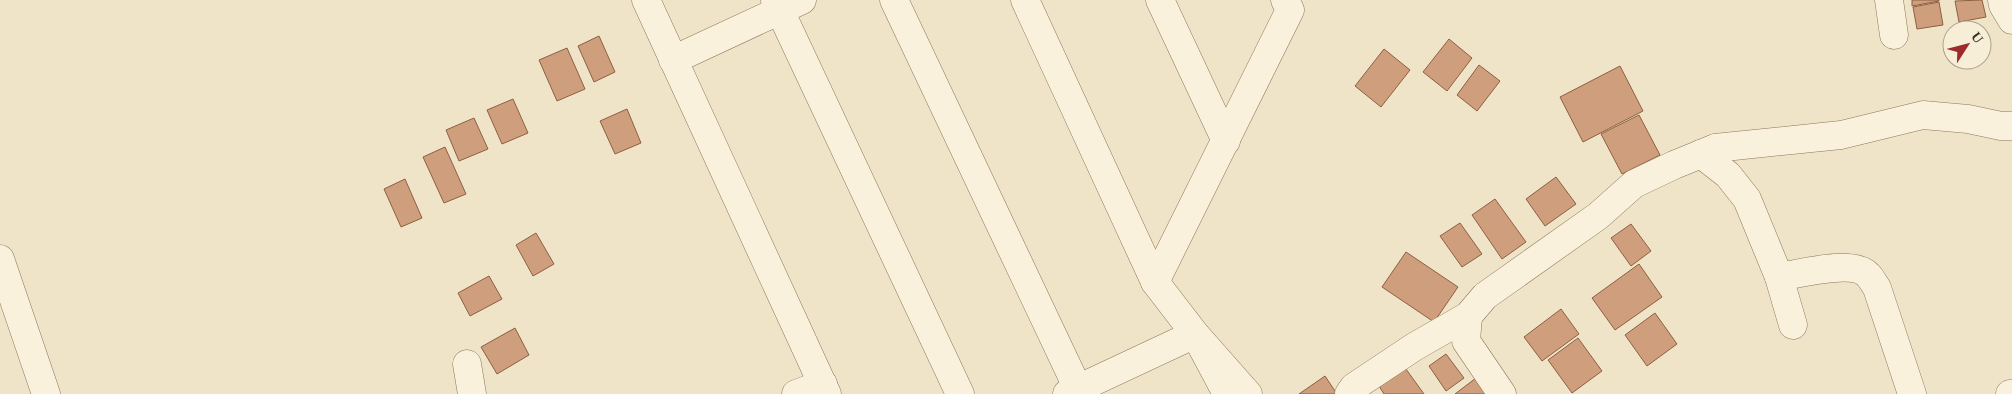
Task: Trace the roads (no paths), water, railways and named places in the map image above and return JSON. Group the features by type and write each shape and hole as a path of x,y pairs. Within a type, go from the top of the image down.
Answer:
{"street":[{"path":"646,0 825,389 796,394"},
{"path":"894,0 1085,390 1195,334"},
{"path":"1025,0 1155,282 1195,334 1248,394"},
{"path":"1160,0 1226,141"},
{"path":"1155,282 1290,10 1285,0"},
{"path":"1889,0 1894,36"},
{"path":"2002,0 2012,20"},
{"path":"673,60 785,4 960,394"},
{"path":"1349,394 1354,387 1414,346 1468,316 1485,296 1598,216 1634,184 1715,148 1841,135 1923,115 1968,119 2001,126 2012,126"},
{"path":"1701,154 1728,175 1747,199 1779,277 1793,325"},
{"path":"0,258 46,394"},
{"path":"1779,277 1835,268 1854,268 1867,274 1880,296 1912,394"},
{"path":"1468,316 1466,341 1502,394"},
{"path":"1195,334 1227,394"},
{"path":"467,364 472,394"}]}
